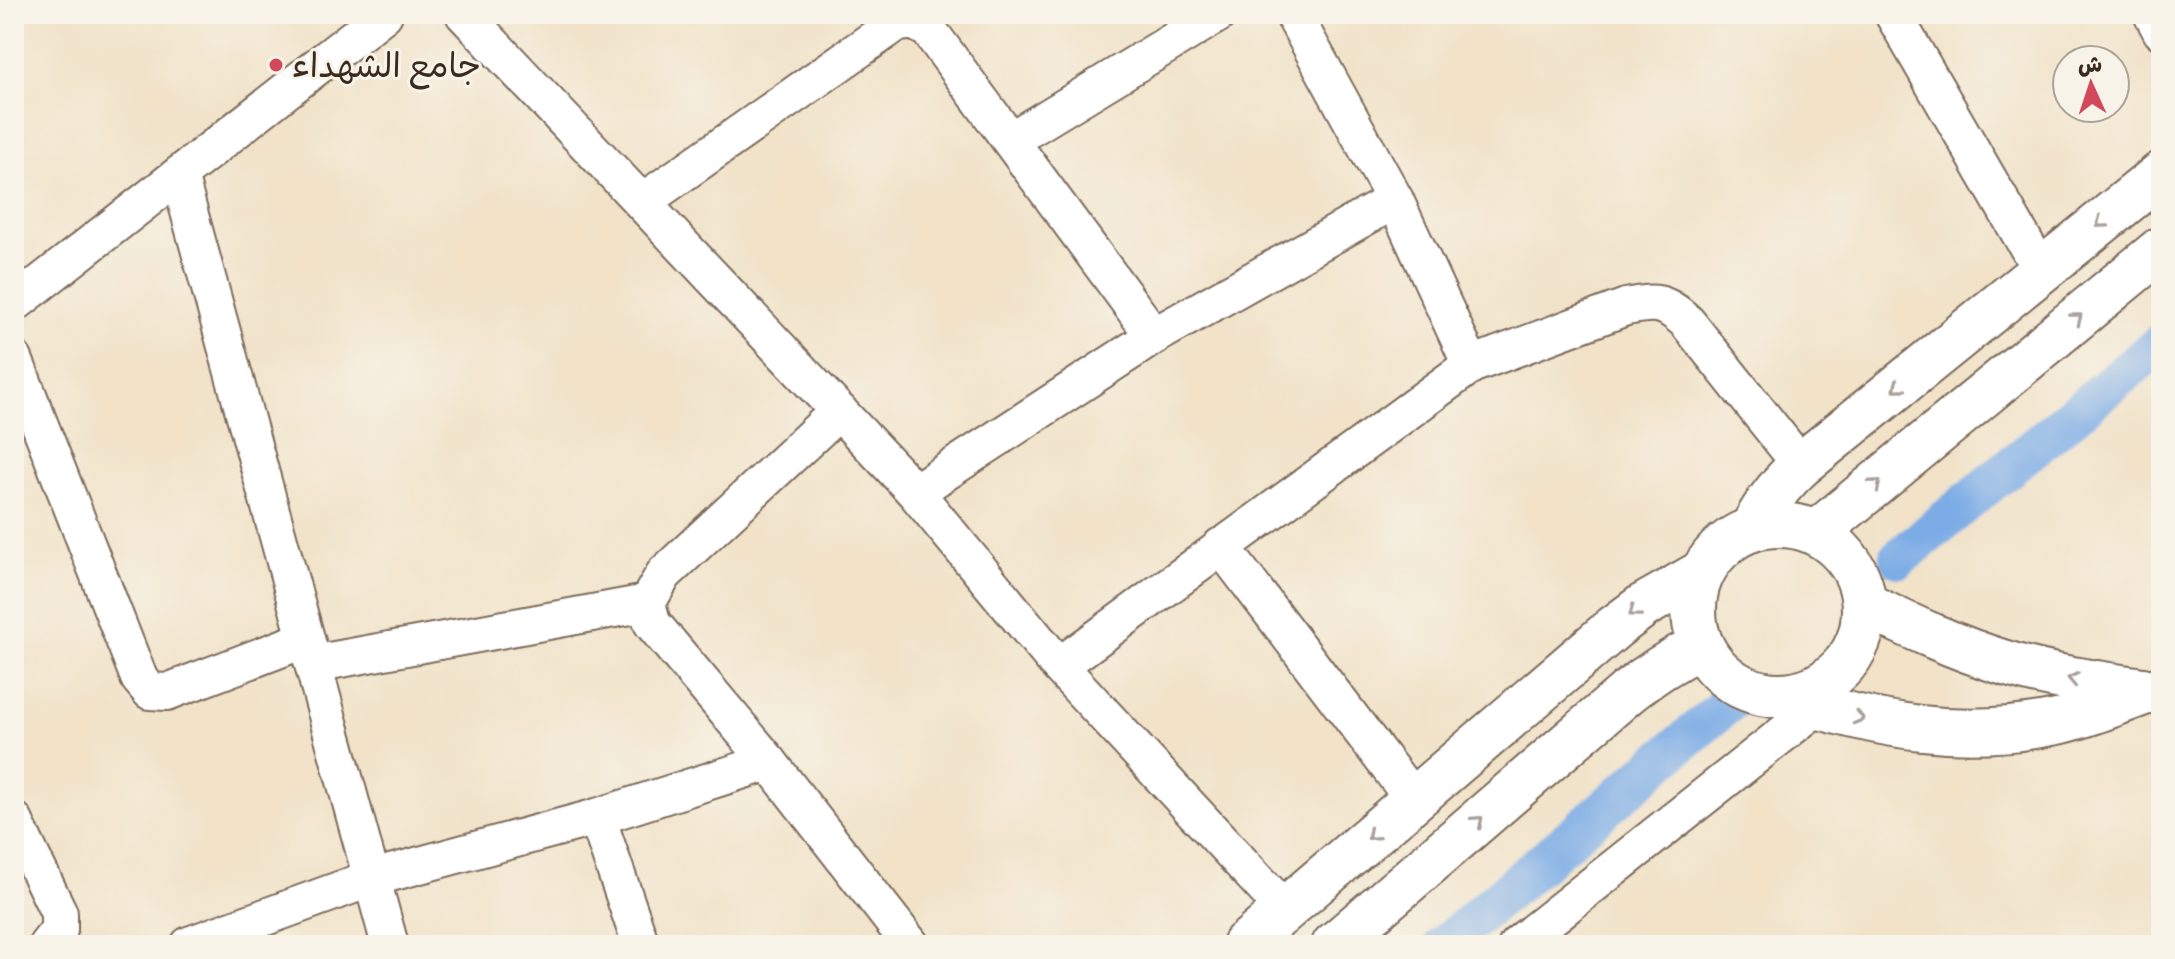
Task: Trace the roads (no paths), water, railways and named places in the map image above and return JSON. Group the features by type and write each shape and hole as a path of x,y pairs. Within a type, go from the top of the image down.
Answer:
{"street":[{"path":"14,304 384,14"},
{"path":"464,14 915,492 1059,666 1285,910"},
{"path":"1011,140 1218,14"},
{"path":"1293,14 1395,200 1471,365"},
{"path":"1893,14 2042,272"},
{"path":"2152,14 2161,31"},
{"path":"642,202 895,24 912,21 928,29 1154,336"},
{"path":"1752,529 1781,483 1801,465 2161,174"},
{"path":"179,175 390,945"},
{"path":"915,492 1154,336 1395,200"},
{"path":"1816,533 2161,249"},
{"path":"1059,666 1471,365 1626,307 1649,303 1671,307 1687,322 1801,465"},
{"path":"14,359 139,678 150,691 167,692 310,652 647,603"},
{"path":"839,411 664,574 647,603 652,623 769,762 910,945"},
{"path":"1517,945 1801,701 1806,691 1827,681 1843,667 1856,648 1863,627 1864,604 1860,582 1850,562 1835,545 1816,533 1795,526 1773,525 1752,529 1731,539 1714,554 1701,573 1693,609 1693,622 1700,646 1726,678 1744,689 1801,701 1876,722 1937,731 1998,730 2059,722 2156,691"},
{"path":"1221,546 1413,799"},
{"path":"1244,945 1615,627 1643,606 1701,573"},
{"path":"1864,604 1932,637 2003,663 2076,681 2156,691"},
{"path":"1334,945 1628,692 1661,667 1700,646"},
{"path":"189,945 372,878 597,817 769,762"},
{"path":"597,817 641,945"},
{"path":"14,820 59,913 59,930 47,945"}],"waterway":[{"path":"1899,558 2161,343"},
{"path":"1444,945 1732,700"}],"place":[{"name":"جامع الشهداء","path":"276,65"}]}
